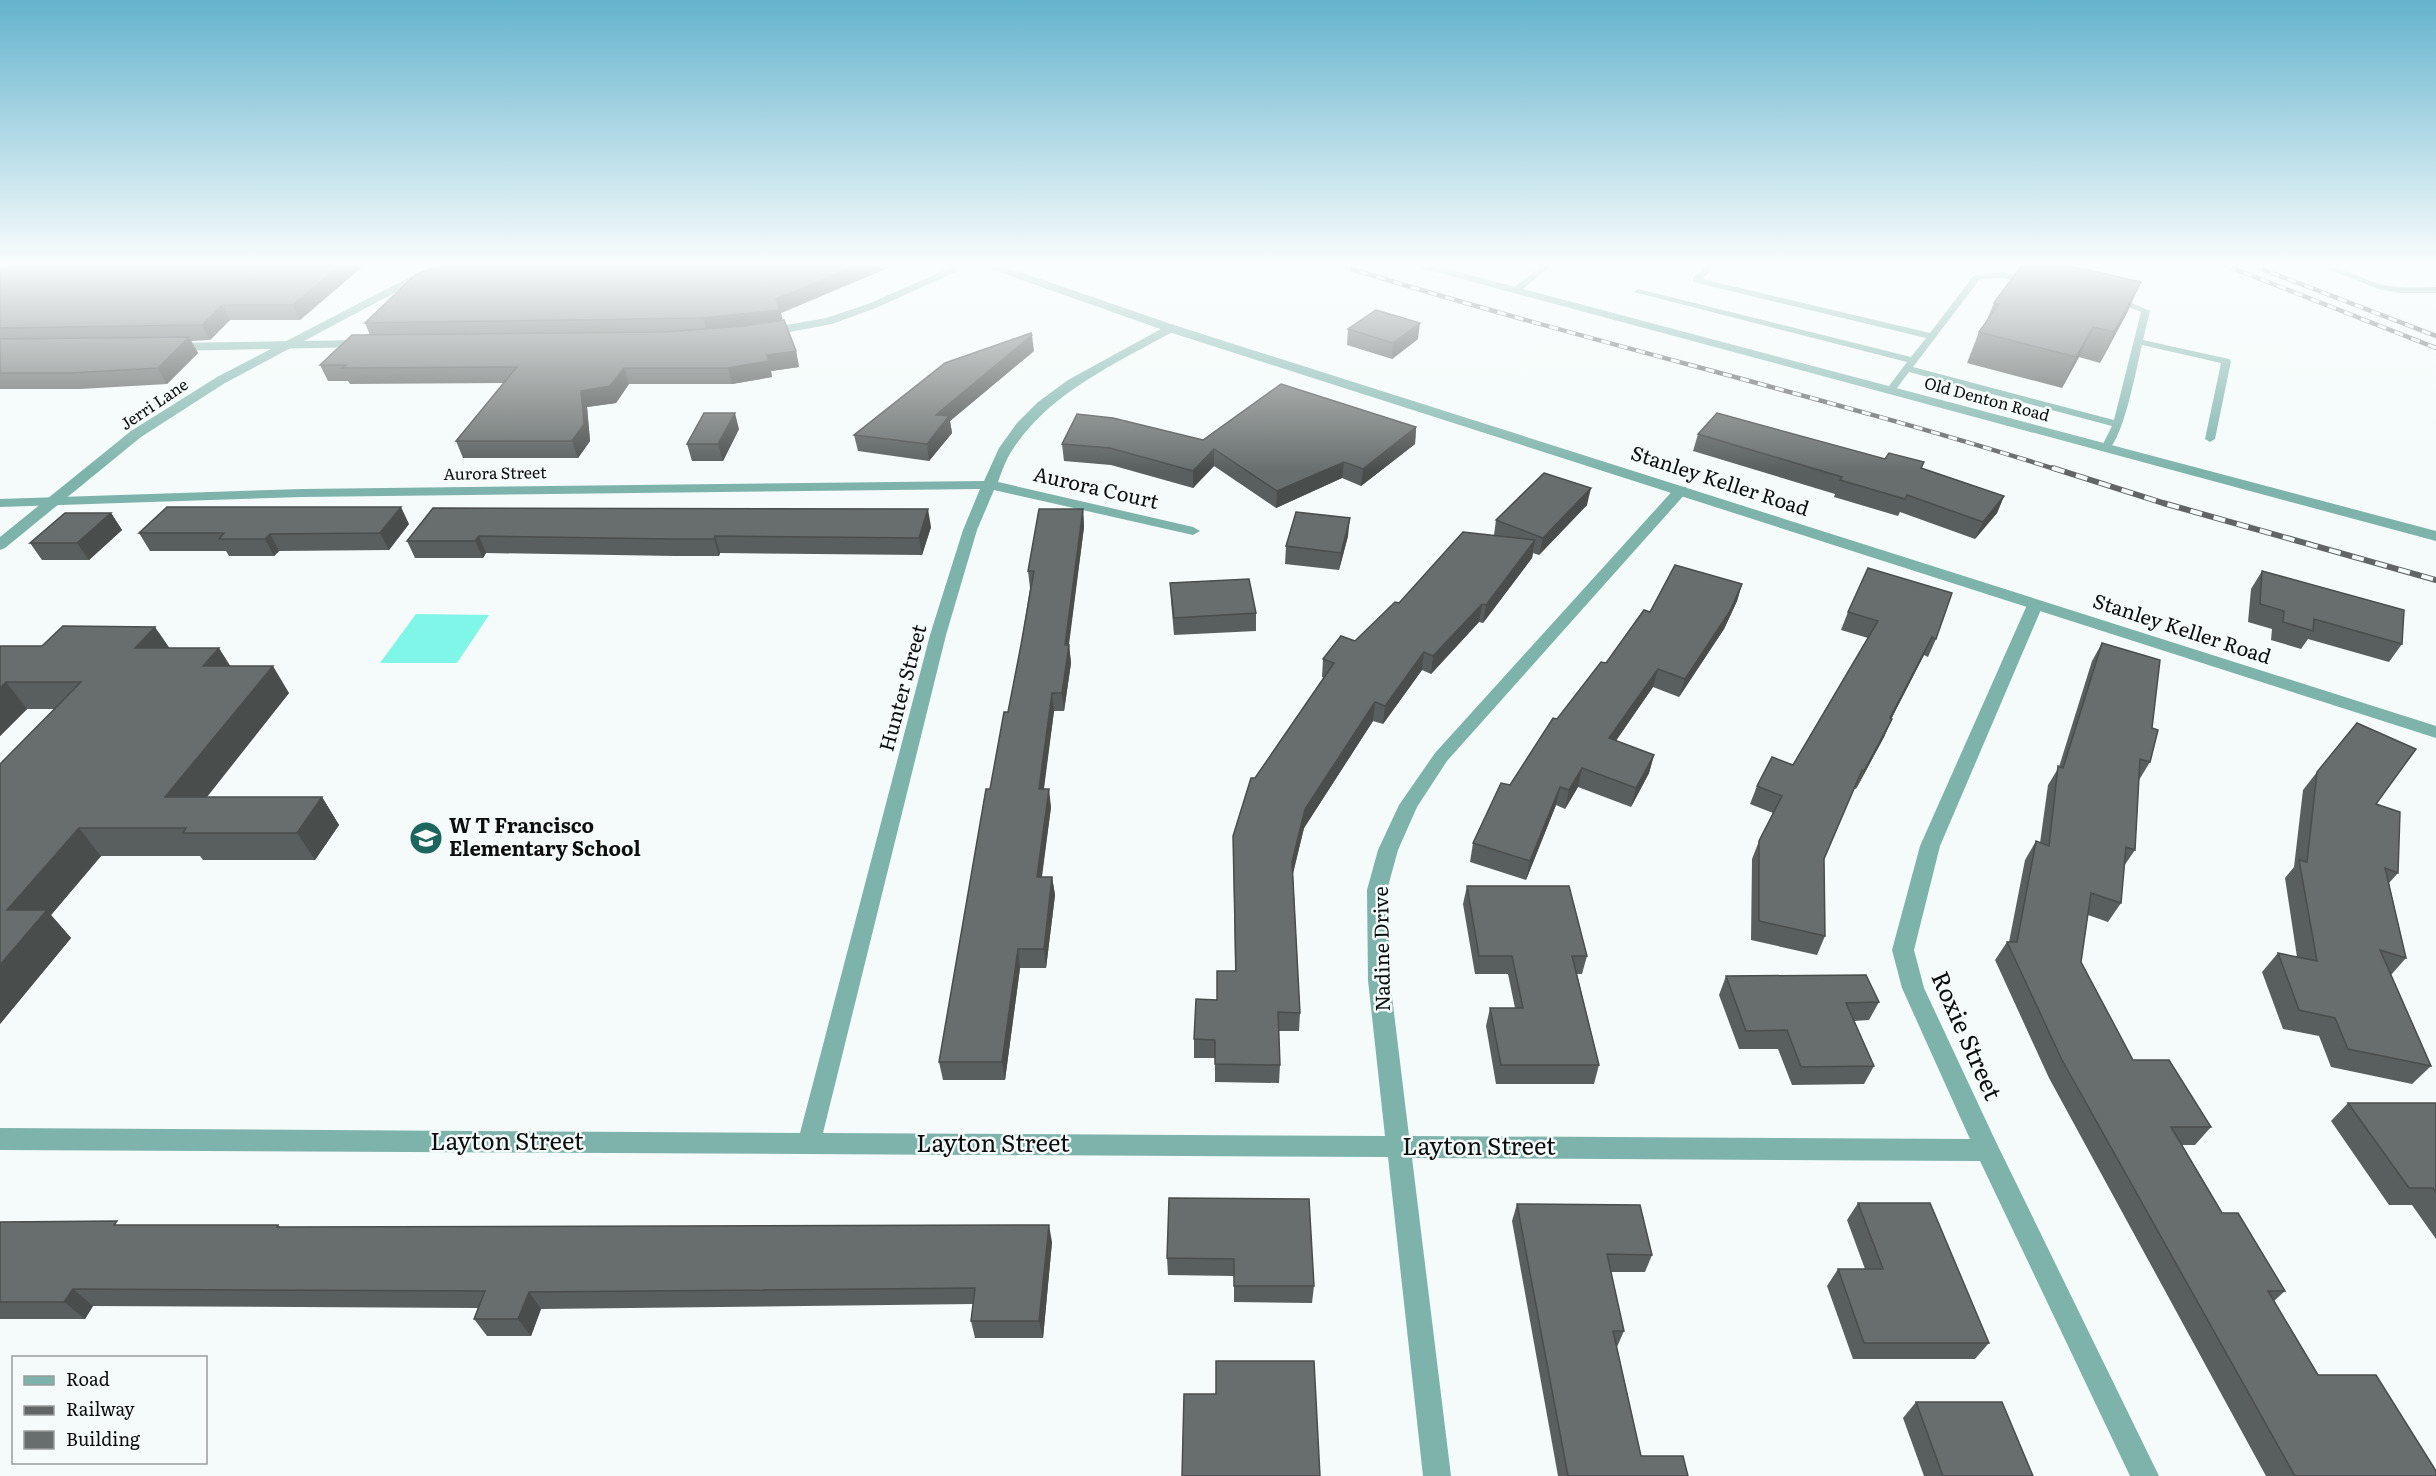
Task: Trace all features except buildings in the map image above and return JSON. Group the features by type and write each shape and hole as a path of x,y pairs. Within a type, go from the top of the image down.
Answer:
{"street":[{"name":"Jerri Lane","path":"0,545 136,434 221,380 311,335"},
{"name":"Hunter Street","path":"809,1143 938,635 970,530 1004,451 1043,405 1073,383 1158,335"},
{"name":"Stanley Keller Road","path":"1192,335 2436,732"},
{"name":"Old Denton Road","path":"1684,335 2436,536"},
{"path":"155,348 374,344"},
{"name":"Aurora Street","path":"0,503 302,493 990,485"},
{"name":"Aurora Court","path":"990,485 1193,531"},
{"name":"Nadine Drive","path":"1437,1476 1379,980 1377,890 1388,850 1408,806 1441,757 1681,490"},
{"name":"Roxie Street","path":"2035,605 1930,846 1903,950 1913,988 1987,1150 2145,1476"},
{"name":"Layton Street","path":"0,1139 1987,1150"}],"lane":[{"path":"1798,335 2118,424"},
{"path":"1891,390 1931,336 1926,335"},
{"path":"2106,448 2118,424 2140,335"},
{"path":"2138,341 2226,361 2210,439"}],"green space":[{"path":"416,614 489,615 457,663 380,663"}],"railway":[{"path":"1579,335 1879,417 2058,470"},
{"path":"2403,335 2436,348"},
{"path":"2053,468 2163,503 2436,580"}],"place":[{"name":"W T Francisco Elementary School","path":"426,838"}]}
